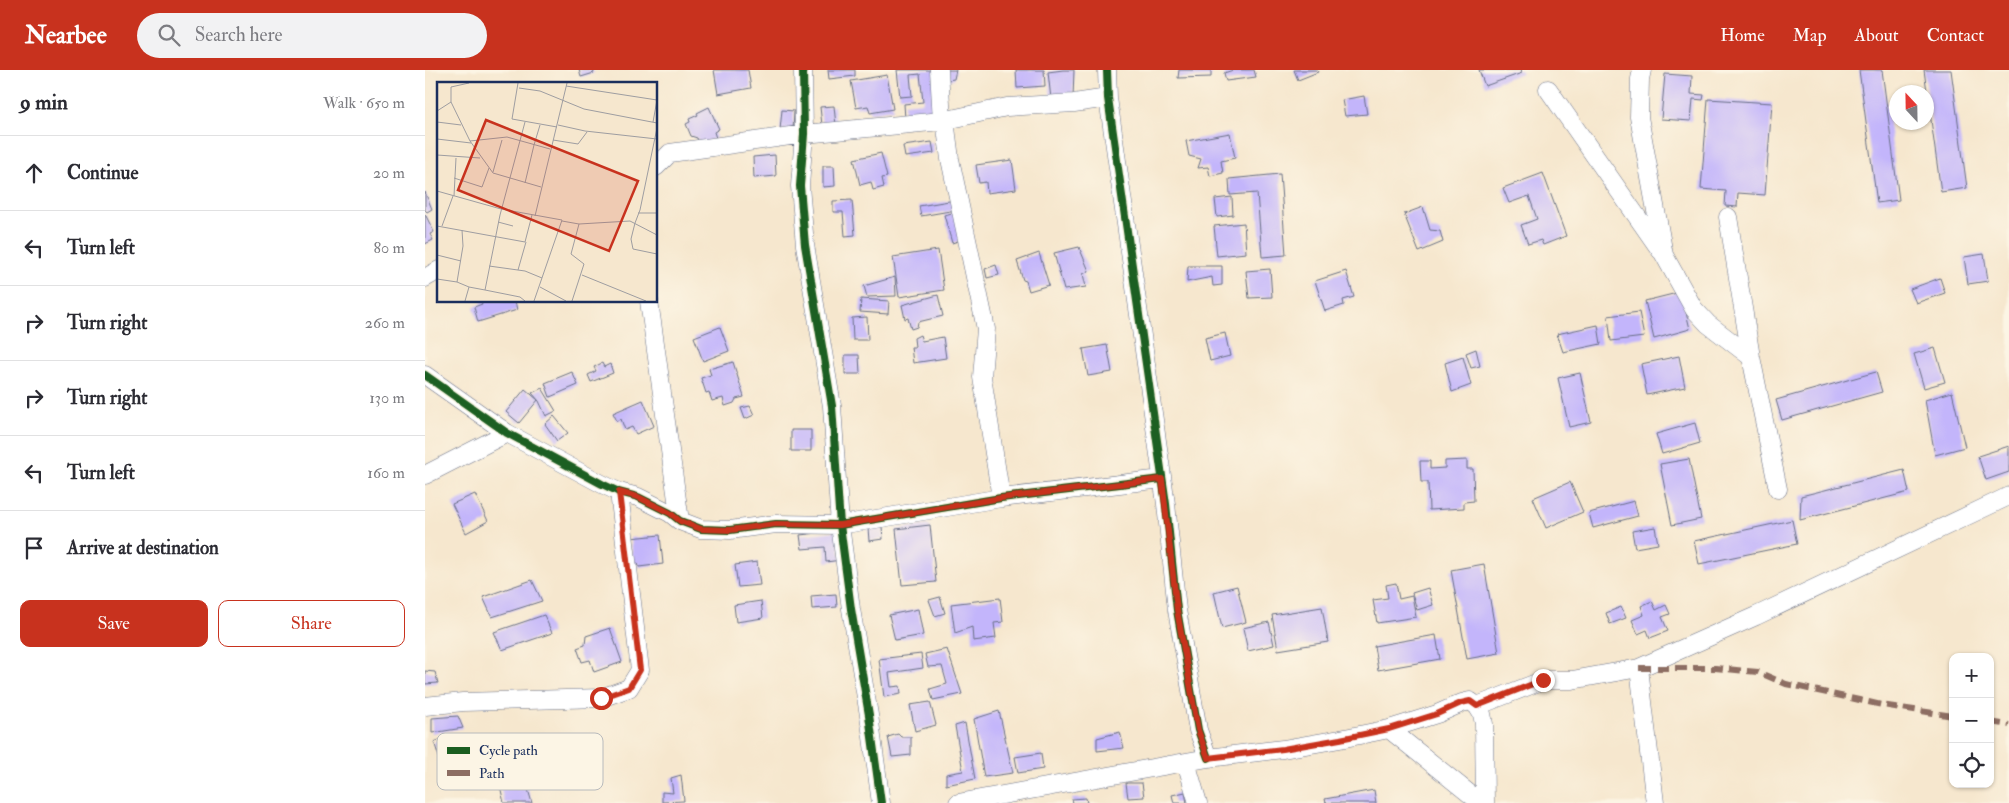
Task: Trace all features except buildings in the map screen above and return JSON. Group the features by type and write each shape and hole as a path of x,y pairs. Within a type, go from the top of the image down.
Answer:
{"street":[{"path":"803,70 803,134 800,186 805,245 831,406 840,525 881,803"},
{"path":"939,70 950,158 986,329 982,377 1001,498"},
{"path":"1107,70 1108,98 1162,479 1177,610 1198,730 1208,758"},
{"path":"1642,70 1639,117 1664,255"},
{"path":"1548,89 1664,255 1694,309 1708,324 1751,357"},
{"path":"657,166 670,153 803,134 944,121 1007,107 1074,103 1108,98"},
{"path":"1728,217 1751,357 1778,490"},
{"path":"425,278 437,271"},
{"path":"649,302 680,521"},
{"path":"425,375 507,433 619,492 638,497 670,513 680,521 701,529 730,530 776,524 840,525 1001,498 1162,479"},
{"path":"425,475 507,433"},
{"path":"425,706 463,702 601,698 629,688 640,670 619,492"},
{"path":"1477,706 1543,680 1572,680 1639,668 1756,616 2009,496"},
{"path":"1639,668 1655,803"},
{"path":"958,803 1208,758 1283,749 1389,729 1437,714 1470,701 1477,706 1482,714 1484,724 1485,803"},
{"path":"1389,729 1481,803"},
{"path":"1186,762 1198,803"}],"marked path":[{"path":"1639,668 1715,668 1758,672 1786,684 1882,705 1949,715"},
{"path":"1994,723 2009,725"}],"cycle path":[{"path":"803,70 804,134 800,186 805,245 832,406 840,525 881,803"},
{"path":"1107,70 1108,98 1166,504 1177,610 1198,730 1208,758"},
{"path":"425,375 507,433 602,484 619,492 638,497 670,513 680,521 701,529 730,530 776,524 840,525 1001,498 1162,479"}],"route":[{"path":"601,698 629,688 640,670 619,492 638,497 670,513 680,521 701,529 730,530 776,524 840,525 1001,498 1162,479 1177,610 1198,730 1208,758 1283,749 1389,729 1437,714 1461,703 1470,701 1477,706 1543,680"}]}
